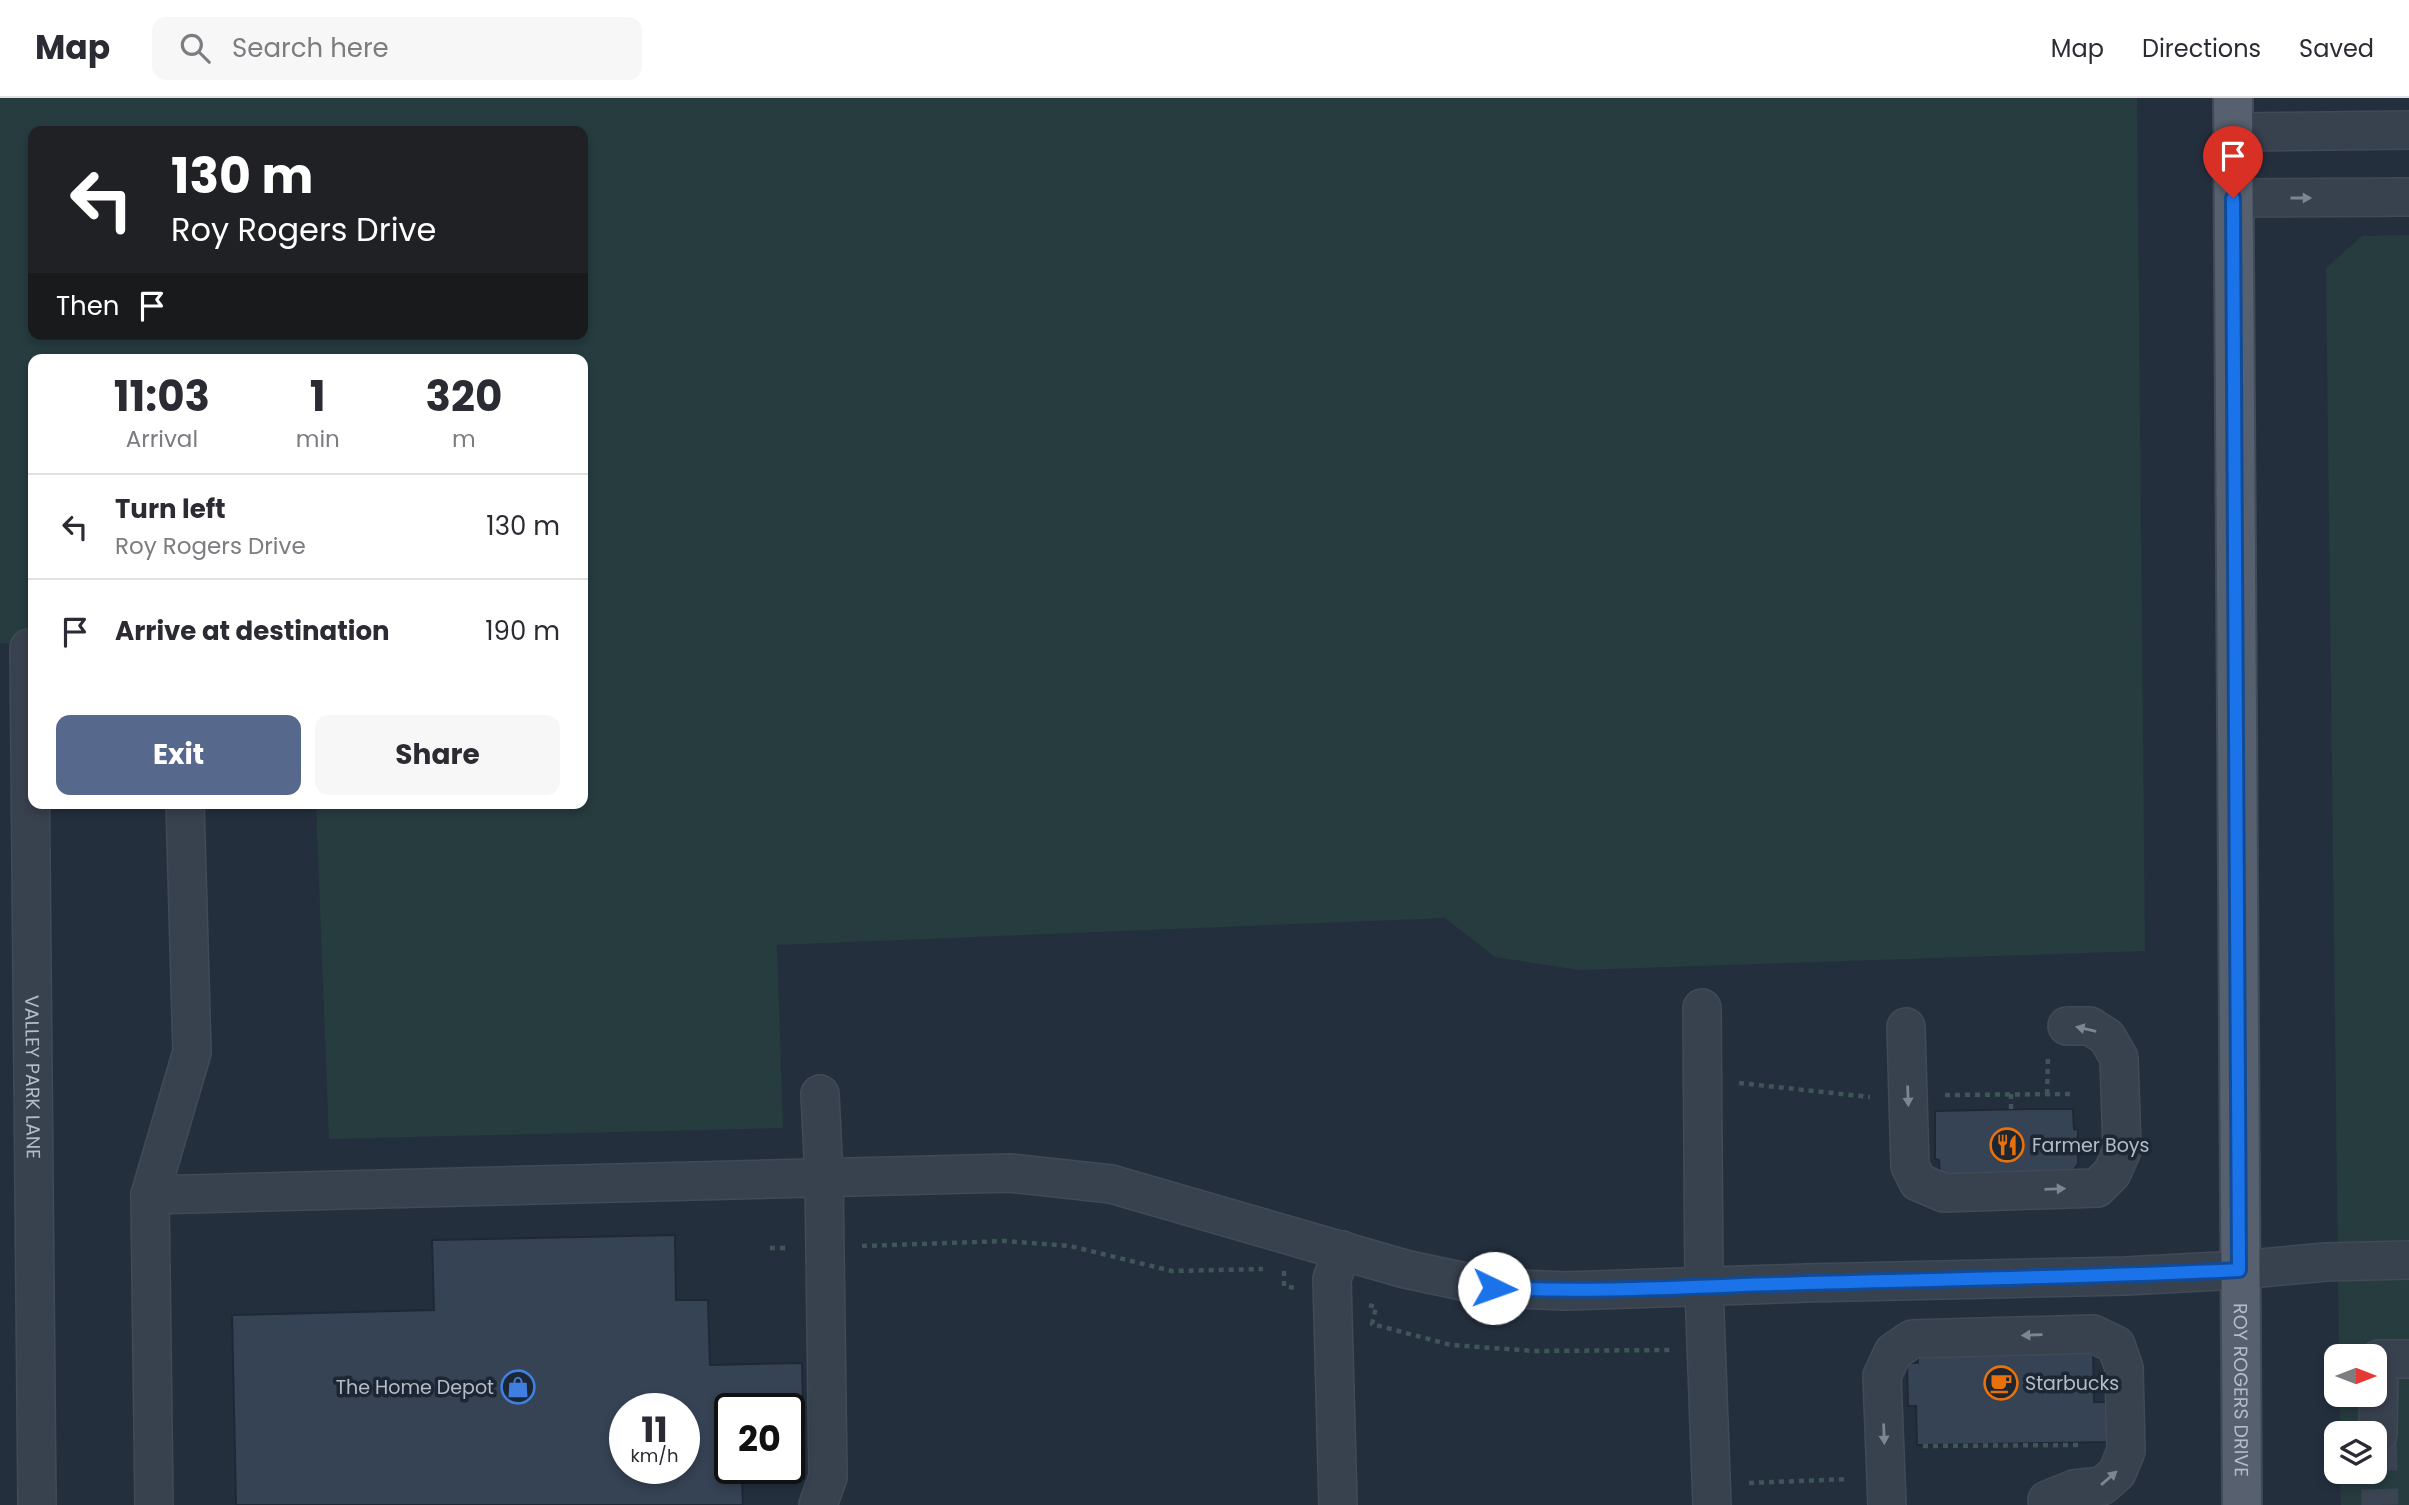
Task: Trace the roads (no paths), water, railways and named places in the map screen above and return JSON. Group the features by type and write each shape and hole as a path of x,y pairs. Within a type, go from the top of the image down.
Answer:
{"main road":[{"name":"ROY ROGERS DRIVE","path":"2233,115 2242,1505"}],"street":[{"path":"2233,115 2409,130"},
{"path":"2233,198 2409,197"},
{"name":"VALLEY PARK LANE","path":"32,809 37,1505"},
{"path":"154,1505 150,1195 192,1052 185,809"},
{"path":"1702,1008 1704,1287 1713,1505"},
{"path":"1906,1027 1910,1166 1918,1182 1944,1193 2096,1188 2112,1173 2122,1150 2119,1058 2107,1037 2090,1026 2067,1026"},
{"path":"818,1505 828,1478 824,1176 820,1094"},
{"path":"150,1195 1010,1173 1111,1184 1405,1269 1494,1288 1566,1291 2126,1276 2326,1262 2409,1260"},
{"path":"1338,1505 1332,1279 1342,1250"},
{"path":"1887,1505 1882,1376 1893,1352 1912,1339 2093,1334 2116,1345 2124,1368 2126,1451 2117,1473 2102,1486 2074,1489 2047,1500"},
{"path":"2378,1421 2379,1359 2409,1359"}],"tunnel":[{"path":"2379,1484 2380,1505"}],"place":[{"name":"Farmer Boys","path":"2007,1145"},
{"name":"Starbucks","path":"2001,1383"},
{"name":"The Home Depot","path":"518,1387"}]}
